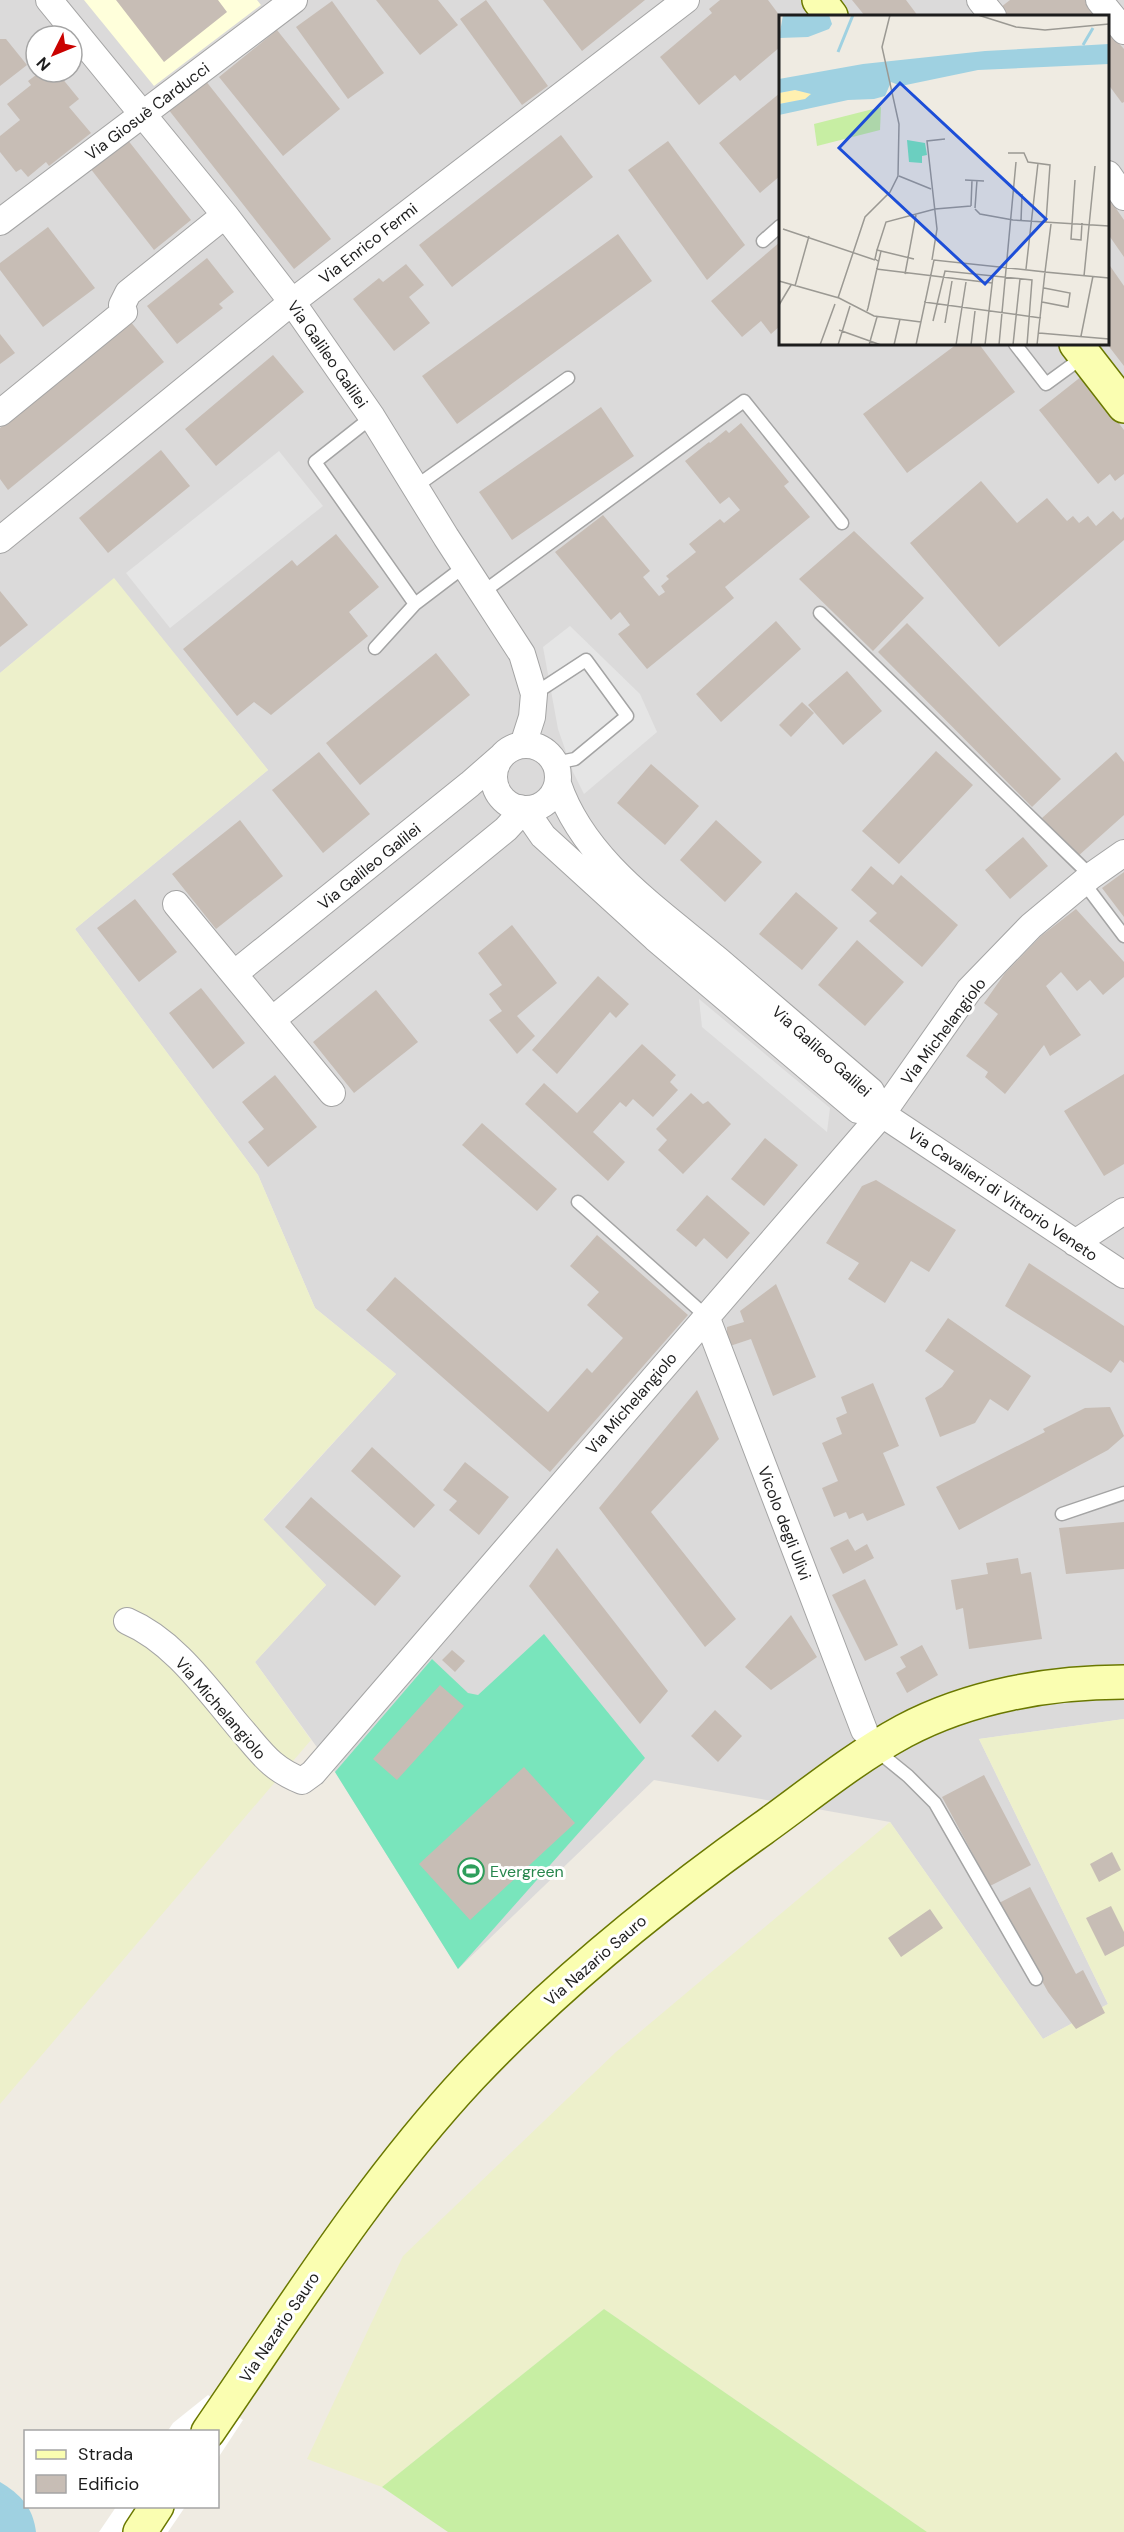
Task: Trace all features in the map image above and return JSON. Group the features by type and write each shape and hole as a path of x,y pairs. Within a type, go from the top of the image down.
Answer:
{"main road":[{"path":"819,0 830,15"},
{"path":"1081,349 1124,406"},
{"name":"Via Nazario Sauro","path":"209,2430 337,2240 381,2182 470,2077 521,2026 636,1924 745,1841 870,1740 995,1698 1044,1688 1092,1682 1124,1682"},
{"path":"140,2532 156,2508"}],"street":[{"name":"Via Galileo Galilei","path":"49,0 225,215 292,302 372,417 522,654 534,694 532,717 513,750 494,773 498,792 504,800 525,809 543,836 655,938 858,1110 882,1114"},
{"name":"Via Giosuè Carducci","path":"0,222 294,0"},
{"name":"Via Enrico Fermi","path":"0,540 292,302 686,0"},
{"path":"1099,0 1124,31"},
{"path":"1109,177 1124,197"},
{"path":"0,413 124,312 122,305 128,293 225,215"},
{"path":"273,1020 506,829 525,809 548,801 557,773 542,749 513,750"},
{"name":"Via Galileo Galilei","path":"234,974 513,750"},
{"name":"Via Galileo Galilei","path":"557,773 575,822 604,860 871,1091 882,1114"},
{"name":"Via Michelangiolo","path":"127,1622 161,1640 228,1713 266,1760 288,1775 302,1781 313,1773 882,1114 969,990 1031,926 1124,853"},
{"path":"176,904 332,1092"},
{"name":"Via Cavalieri di Vittorio Veneto","path":"882,1114 1124,1275"},
{"path":"1076,1243 1124,1211"},
{"name":"Vicolo degli Ulivi","path":"706,1316 870,1740"}],"lane":[{"path":"763,241 779,227"},
{"path":"1016,345 1046,384 1081,349"},
{"path":"415,487 568,378"},
{"path":"483,592 744,401 842,522"},
{"path":"372,417 315,462 415,604"},
{"path":"375,648 415,604 465,566"},
{"path":"820,613 1087,880 1124,936"},
{"path":"534,694 586,660 627,716 557,773"},
{"path":"578,1202 706,1316"},
{"path":"1062,1514 1124,1493"},
{"path":"870,1740 935,1803 1036,1979"}],"shaded area":[{"path":"0,0 1124,0 1124,1719 979,1739 1108,2004 1043,2039 890,1822 654,1780 458,1969 335,1772 255,1662 326,1585 263,1520 396,1374 315,1308 258,1175 75,929 268,770 114,579 0,673"},
{"path":"84,0 257,0 261,5 154,86"},
{"path":"279,451 323,506 170,628 126,573"},
{"path":"114,578 268,770 75,929 258,1175 315,1308 396,1374 263,1519 326,1585 255,1662 311,1740 0,2104 0,673"},
{"path":"570,626 640,694 657,732 584,794 573,772 558,729 543,647"},
{"path":"699,999 830,1108 827,1132 702,1027"},
{"path":"1124,1719 1124,2532 927,2532 604,2309 382,2487 307,2459 403,2256 616,2052 890,1822 1043,2039 1108,2004 979,1739"}],"green space":[{"name":"Evergreen","path":"544,1634 645,1758 458,1969 335,1772 432,1659 468,1693 478,1695"},
{"path":"604,2309 927,2532 448,2532 382,2487"}],"water":[{"path":"0,2482 14,2491 24,2502 24,2508 29,2508 36,2532 0,2532"}],"pier":[{"path":"208,2395 243,2420 219,2456 219,2430 168,2430 173,2423"},
{"path":"115,2508 184,2508 168,2532 99,2532"}],"building":[{"path":"116,0 218,0 227,12 164,62"},
{"path":"376,0 438,0 458,25 420,55"},
{"path":"486,0 548,86 522,105 460,19"},
{"path":"543,0 645,0 582,51"},
{"path":"720,0 768,0 779,15 779,48 740,81 735,75 699,105 660,57 712,13 709,9"},
{"path":"852,0 906,0 917,15 864,15"},
{"path":"1010,0 1087,0 1097,15 998,15 996,11"},
{"path":"332,1 384,73 348,99 296,27"},
{"path":"277,30 340,109 283,156 219,77"},
{"path":"1109,32 1124,49 1124,102 1122,103 1109,85"},
{"path":"0,39 6,39 24,61 24,67 0,86"},
{"path":"205,80 331,239 294,269 168,109"},
{"path":"67,84 79,99 69,107 91,133 49,166 46,162 28,177 21,169 16,172 0,152 0,136 20,120 7,104 31,85"},
{"path":"779,94 779,177 760,193 719,143"},
{"path":"561,135 593,177 452,287 419,245"},
{"path":"127,139 191,220 154,250 90,168"},
{"path":"668,141 745,245 707,280 628,170"},
{"path":"1109,198 1124,220 1124,257 1109,235"},
{"path":"48,227 95,288 43,327 0,270 0,263"},
{"path":"618,234 652,281 457,424 422,376"},
{"path":"779,243 779,327 771,334 761,321 742,337 711,301"},
{"path":"207,258 234,292 219,304 223,308 177,344 147,306"},
{"path":"406,264 424,285 409,297 430,323 394,351 353,299 379,278 383,282"},
{"path":"1109,264 1124,286 1124,366 1108,345"},
{"path":"130,321 164,362 8,490 0,479 0,428"},
{"path":"0,334 15,353 0,364"},
{"path":"956,345 980,345 1015,392 907,473 863,414"},
{"path":"273,355 304,392 216,466 185,429"},
{"path":"1082,376 1124,430 1124,474 1115,481 1110,474 1098,484 1039,410"},
{"path":"601,407 634,456 512,540 479,492"},
{"path":"741,423 789,482 784,486 810,517 725,587 734,598 647,669 618,634 630,625 620,612 611,620 555,552 603,515 650,571 643,577 659,596 665,592 661,586 669,579 666,576 696,552 689,544 720,519 724,523 740,510 729,497 720,504 685,461 726,430 729,433"},
{"path":"161,450 190,486 108,553 79,518"},
{"path":"981,481 1017,523 1047,498 1067,521 1073,516 1079,523 1088,516 1096,526 1113,511 1121,520 1124,517 1124,540 999,647 910,543"},
{"path":"854,531 924,598 873,651 799,579"},
{"path":"336,534 379,587 349,612 368,636 271,715 254,702 237,716 183,649 292,560 297,566"},
{"path":"0,591 28,625 0,647"},
{"path":"776,621 801,649 721,722 696,694"},
{"path":"907,623 1061,779 1032,807 878,652"},
{"path":"436,653 470,695 360,785 326,743"},
{"path":"847,671 882,711 843,745 808,705"},
{"path":"802,702 814,713 791,737 779,725"},
{"path":"936,751 973,785 899,864 862,831"},
{"path":"319,752 370,814 323,853 272,790"},
{"path":"1116,752 1124,762 1124,815 1077,857 1042,818"},
{"path":"651,764 699,806 665,845 617,803"},
{"path":"240,820 283,876 216,929 172,874"},
{"path":"716,820 762,862 725,902 680,860"},
{"path":"1023,837 1048,866 1010,899 985,870"},
{"path":"871,866 893,885 901,875 958,925 922,967 869,921 877,913 851,890"},
{"path":"1124,872 1124,917 1102,888"},
{"path":"796,892 838,928 802,970 759,934"},
{"path":"135,899 177,952 139,982 97,928"},
{"path":"1076,909 1124,962 1124,977 1103,995 1090,980 1077,991 1061,972 1046,986 1081,1035 1050,1056 1044,1045 1005,1094 985,1077 988,1072 966,1056 998,1014 984,1003 1005,973 1041,936"},
{"path":"512,925 557,983 517,1016 535,1036 517,1054 489,1020 502,1011 489,994 502,985 478,953"},
{"path":"857,940 904,982 865,1026 818,985"},
{"path":"598,976 629,1004 616,1018 610,1012 557,1074 532,1050"},
{"path":"201,988 245,1043 213,1069 169,1013"},
{"path":"376,990 418,1042 354,1093 313,1042"},
{"path":"642,1044 676,1075 670,1082 678,1090 653,1117 633,1099 626,1107 620,1102 593,1132 625,1162 608,1181 525,1104 544,1083 577,1113"},
{"path":"1124,1074 1124,1164 1104,1176 1064,1111"},
{"path":"275,1075 317,1127 268,1167 248,1142 264,1129 242,1102"},
{"path":"691,1093 703,1104 708,1101 731,1124 683,1174 658,1150 667,1140 656,1129"},
{"path":"482,1123 557,1189 537,1211 462,1145"},
{"path":"765,1138 798,1165 764,1206 731,1179"},
{"path":"876,1180 956,1230 929,1272 911,1261 885,1303 848,1279 859,1263 826,1243 862,1186"},
{"path":"707,1195 750,1233 727,1259 704,1238 696,1247 676,1230"},
{"path":"597,1235 688,1315 550,1472 366,1310 395,1277 548,1412 587,1368 592,1373 623,1338 587,1305 599,1292 570,1266"},
{"path":"1029,1263 1124,1326 1124,1363 1120,1360 1111,1373 1005,1306"},
{"path":"776,1284 816,1377 773,1396 751,1339 727,1347 727,1327 744,1322 740,1311"},
{"path":"948,1318 1031,1376 1008,1411 990,1399 975,1423 940,1437 925,1398 942,1387 954,1371 925,1351"},
{"path":"873,1383 899,1446 883,1453 905,1505 867,1521 863,1513 849,1519 846,1512 834,1517 822,1488 838,1481 822,1443 842,1434 836,1418 847,1413 841,1397"},
{"path":"697,1390 719,1439 651,1512 736,1619 705,1647 599,1508"},
{"path":"1110,1407 1124,1436 1108,1450 959,1530 936,1487 1045,1432 1043,1429 1085,1408"},
{"path":"372,1447 435,1505 414,1528 351,1471"},
{"path":"465,1462 509,1497 479,1535 449,1510 457,1501 443,1490"},
{"path":"311,1497 401,1576 375,1606 285,1527"},
{"path":"1124,1522 1124,1569 1066,1574 1059,1528"},
{"path":"848,1539 855,1551 867,1544 874,1558 843,1574 830,1548"},
{"path":"557,1548 668,1691 640,1724 529,1586"},
{"path":"1018,1558 1021,1574 1031,1572 1042,1639 969,1649 963,1608 956,1610 951,1580 988,1574 986,1563"},
{"path":"865,1579 898,1645 865,1661 832,1595"},
{"path":"791,1615 817,1657 771,1690 745,1667"},
{"path":"922,1645 938,1675 907,1693 896,1673 906,1667 900,1657"},
{"path":"452,1650 465,1661 455,1672 442,1660"},
{"path":"440,1685 464,1706 397,1780 373,1759"},
{"path":"715,1710 742,1736 718,1762 691,1736"},
{"path":"524,1767 575,1823 470,1920 419,1864"},
{"path":"984,1775 1031,1865 990,1886 942,1797"},
{"path":"1112,1852 1121,1870 1099,1882 1090,1864"},
{"path":"1030,1887 1076,1974 1083,1970 1105,2013 1076,2029 1048,1992 999,1903"},
{"path":"1111,1906 1124,1932 1124,1946 1105,1956 1086,1918"},
{"path":"930,1909 943,1928 901,1957 888,1938"}],"place":[{"name":"Evergreen","path":"471,1871"}]}
